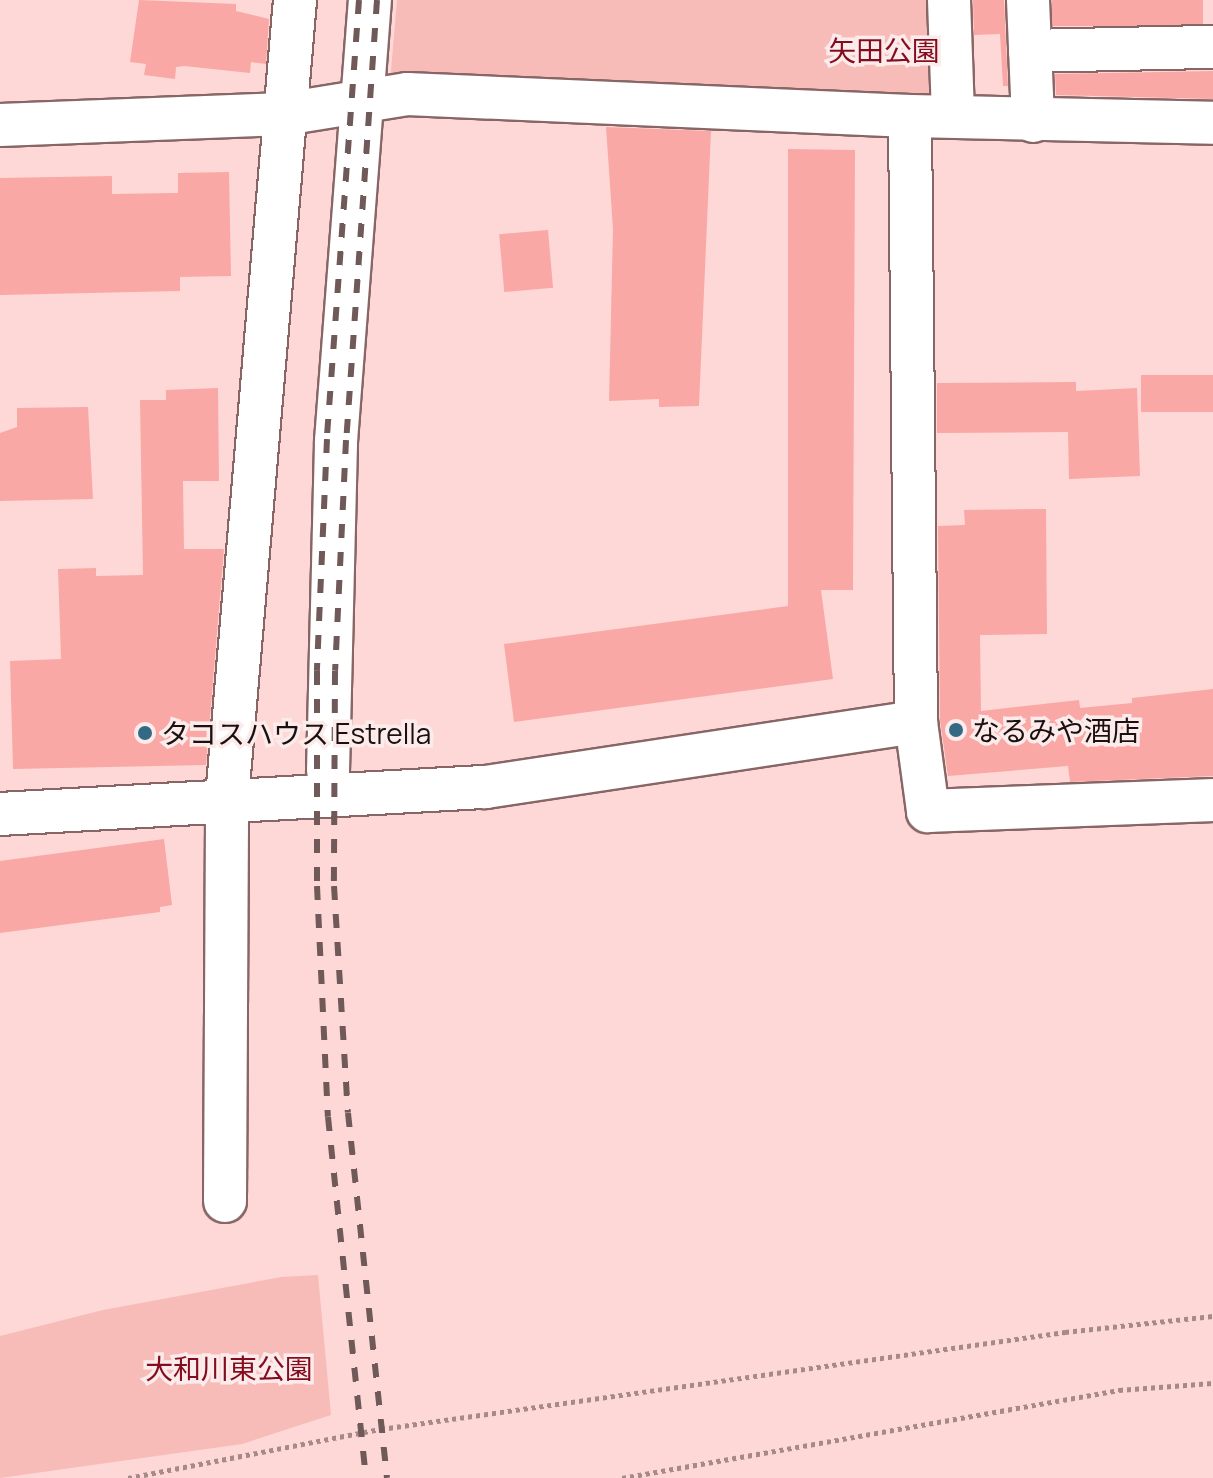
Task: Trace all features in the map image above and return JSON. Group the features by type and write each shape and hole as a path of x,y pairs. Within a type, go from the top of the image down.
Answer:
{"street":[{"path":"225,1201 227,798 295,0"},
{"path":"328,771 336,441 370,0"},
{"path":"949,0 953,116"},
{"path":"1028,0 1033,121"},
{"path":"1030,51 1213,47"},
{"path":"0,125 284,114 362,98 407,94 1033,121 1213,123"},
{"path":"910,116 916,722 928,811 1213,800"},
{"path":"0,814 227,798 485,787 916,722"}],"path":[{"path":"128,1478 381,1429 1034,1336 1213,1316"},
{"path":"622,1478 1119,1390 1213,1383"}],"green space":[{"name":"矢田公園","path":"397,0 940,0 933,102 390,83"},
{"name":"大和川東公園","path":"318,1275 331,1415 242,1444 0,1478 0,1336 103,1310 281,1277"}],"building":[{"path":"139,0 236,4 236,11 269,19 266,64 251,62 250,73 184,66 176,67 175,79 144,75 146,64 130,62"},
{"path":"973,0 1004,0 1008,86 1003,86 1000,34 974,35"},
{"path":"1052,0 1203,0 1203,26 1052,26"},
{"path":"1213,71 1213,99 1056,95 1055,74"},
{"path":"606,127 711,131 699,406 659,407 659,399 609,401 613,229"},
{"path":"788,149 855,150 853,590 821,590 833,679 514,722 504,644 788,606"},
{"path":"229,172 231,276 180,277 180,291 0,295 0,178 112,176 112,194 178,193 178,173"},
{"path":"548,230 553,288 504,292 499,234"},
{"path":"1141,375 1213,375 1213,412 1141,412"},
{"path":"1076,382 1076,391 1137,388 1140,476 1069,479 1068,432 937,433 937,383"},
{"path":"218,388 219,481 183,481 184,549 224,549 206,765 13,769 10,661 61,659 58,569 96,568 96,576 143,575 140,400 166,400 166,390"},
{"path":"88,407 93,499 0,501 0,433 17,427 17,408"},
{"path":"1046,509 1047,634 980,635 981,711 1079,700 1080,708 1132,703 1132,698 1213,689 1213,776 1070,782 1068,766 948,776 940,720 938,526 965,525 964,510"},
{"path":"164,839 172,905 160,907 160,912 0,933 0,861"}],"railway":[{"path":"359,0 327,439 317,671 317,886 328,1117 366,1478"},
{"path":"377,0 346,440 335,671 334,886 348,1113 387,1478"}],"place":[{"name":"なるみや酒店","path":"956,730"},
{"name":"タコスハウス Estrella","path":"145,733"}]}
